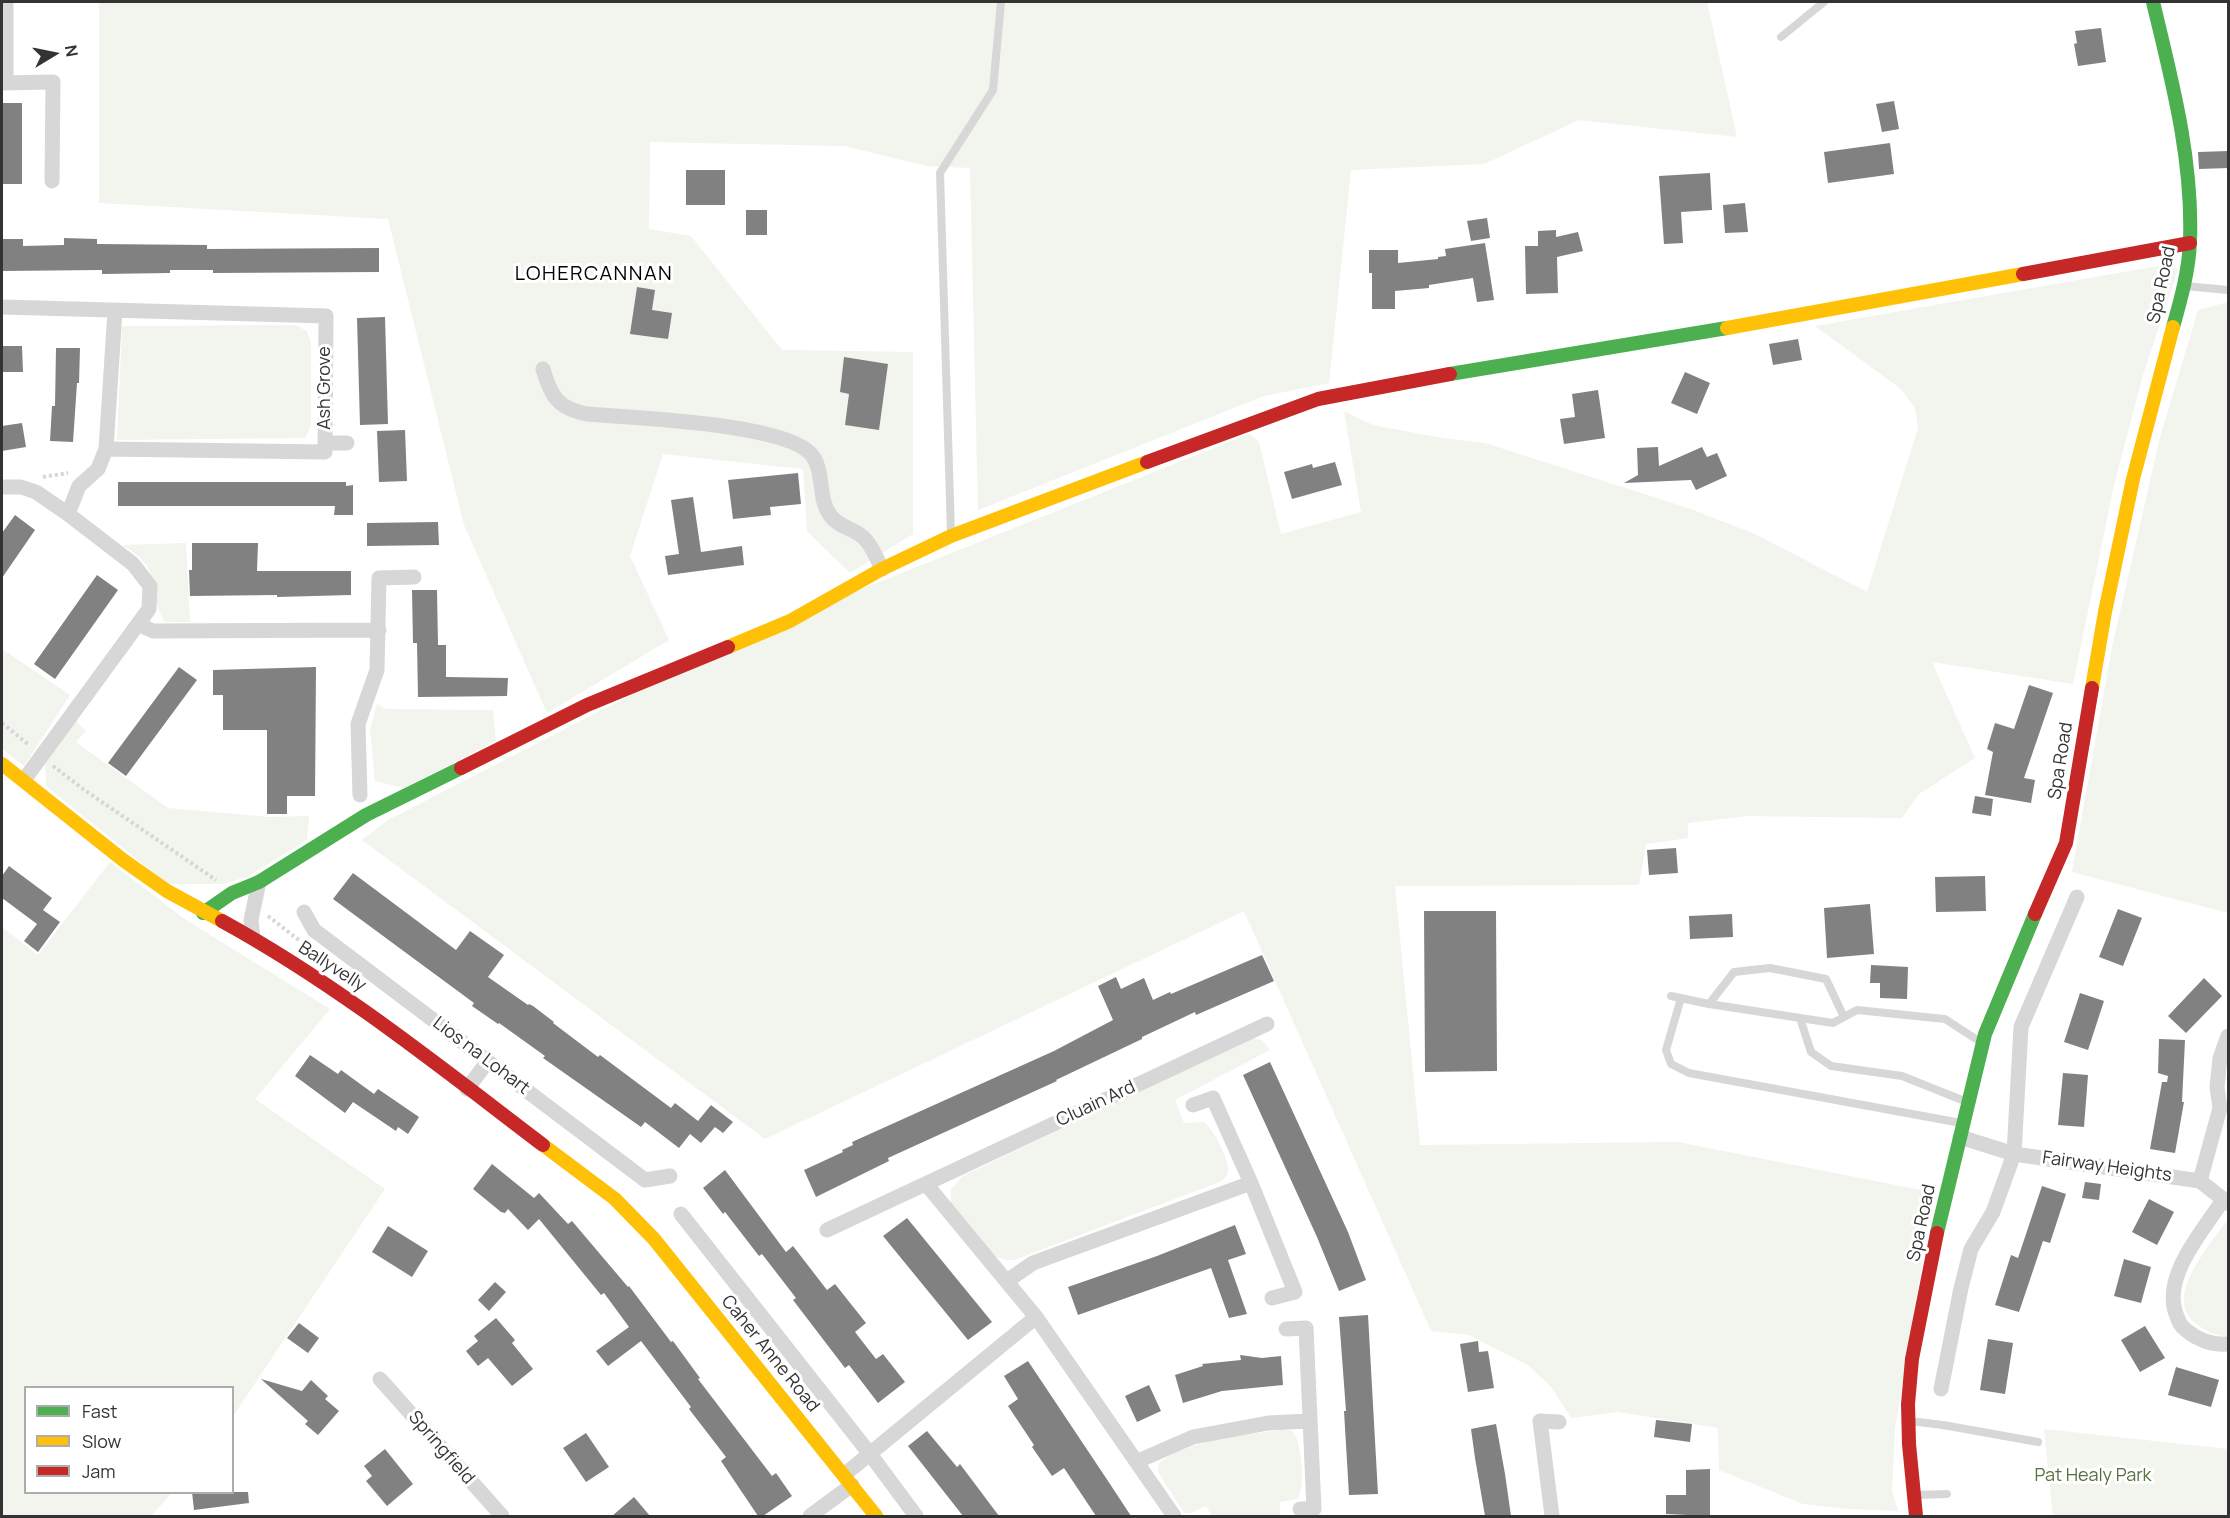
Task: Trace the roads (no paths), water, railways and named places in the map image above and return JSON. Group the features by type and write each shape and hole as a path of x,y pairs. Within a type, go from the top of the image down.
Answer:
{"street":[{"path":"6,2 4,83 53,82 52,181"},
{"name":"Spa Road","path":"1916,1516 1908,1404 1912,1359 1934,1247 1983,1044 2066,843 2105,612 2133,479 2184,285 2190,243 2189,187 2178,104 2153,2"},
{"path":"203,913 232,892 259,882 366,815 587,705 790,621 882,569 951,536 1245,424 1318,399 1424,378 1662,340 2190,243"},
{"name":"Ash Grove","path":"2,307 326,316 325,452 106,449"},
{"path":"68,514 80,486 98,469 106,449 115,311"},
{"path":"543,369 551,390 562,406 571,410 598,415 723,425 795,441 812,454 828,512 835,521 866,539 882,569"},
{"path":"325,443 347,443"},
{"path":"2,487 21,487 36,492 133,564 150,586 149,609 24,780"},
{"path":"360,795 358,724 377,670 379,578 414,577"},
{"path":"138,624 153,632 379,630"},
{"name":"Ballyvelly","path":"2,764 123,860 167,891 203,913 253,938 357,1005 467,1089 575,1167 633,1216"},
{"path":"253,938 251,920 259,882"},
{"path":"1941,1389 1971,1249 1993,1212 2014,1154 2021,1027 2077,897"},
{"name":"Lios na Lohart","path":"304,912 314,930 645,1180 670,1176"},
{"name":"Cluain Ard","path":"827,1230 1267,1024"},
{"path":"2229,1036 2220,1058 2217,1087 2220,1108 2200,1181 2226,1202 2183,1261 2173,1286 2173,1304 2180,1325 2193,1336 2217,1345 2229,1344"},
{"path":"467,1089 488,1061"},
{"path":"1193,1105 1213,1098 1251,1183 1295,1292 1272,1298"},
{"name":"Fairway Heights","path":"1961,1130 2014,1154 2200,1181"},
{"path":"1007,1281 1033,1263 1251,1183"},
{"path":"926,1184 1036,1317 1174,1516"},
{"path":"681,1214 916,1516"},
{"name":"Caher Anne Road","path":"633,1216 876,1516"},
{"path":"810,1516 848,1480 870,1454 1036,1317"},
{"path":"1286,1329 1306,1328 1314,1509 1300,1509"},
{"name":"Springfield","path":"380,1379 502,1516"},
{"path":"1138,1461 1193,1437 1268,1423 1309,1421"},
{"path":"1552,1516 1540,1421 1559,1422"}],"lane":[{"path":"951,536 940,172 993,90 1001,2"},
{"path":"1781,37 1824,2"},
{"path":"2184,285 2229,290"},
{"path":"1709,1004 1734,972 1770,968 1826,979 1844,1017"},
{"path":"1671,996 1833,1023 1857,1010 1945,1019 1983,1044"},
{"path":"1681,998 1666,1050 1671,1065 1689,1073 1961,1130"},
{"path":"1800,1018 1811,1052 1831,1066 1902,1076 1968,1102"},
{"path":"1908,1421 2038,1442"},
{"path":"1914,1495 1947,1494"}],"district":[{"name":"LOHERCANNAN","path":"594,274"}],"park label":[{"name":"Pat Healy Park","path":"2093,1476"}]}
